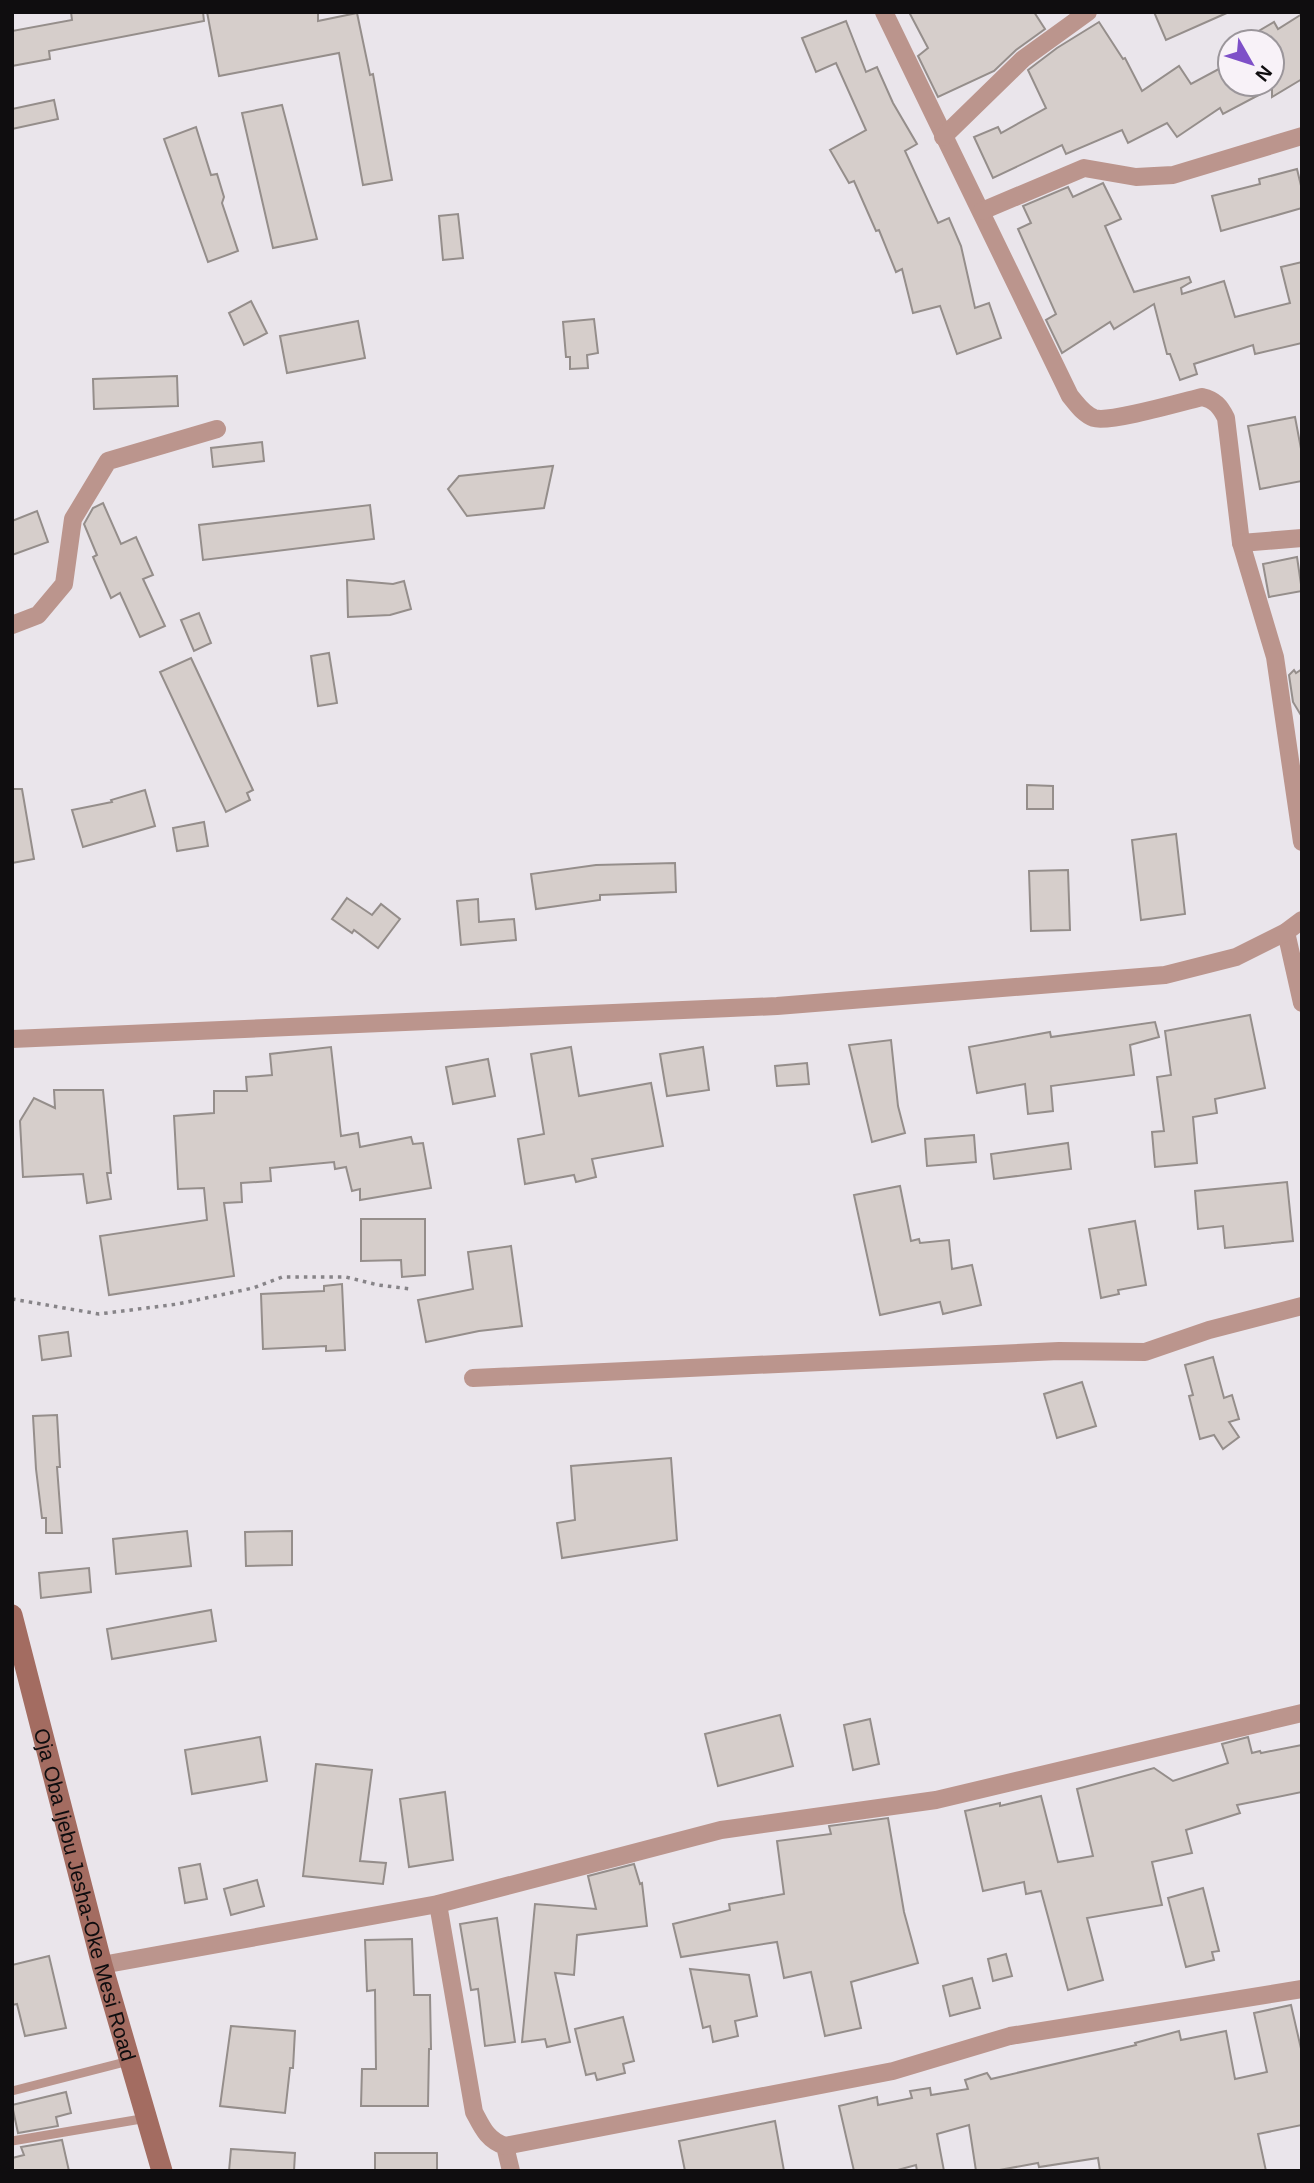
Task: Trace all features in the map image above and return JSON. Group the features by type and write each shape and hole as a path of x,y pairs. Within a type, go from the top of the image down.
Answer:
{"main road":[{"name":"Oja Oba Ijebu Jesha-Oke Mesi Road","path":"12,1615 102,1965 162,2171"}],"street":[{"path":"884,12 1070,396 1084,413 1103,420 1202,397 1216,403 1226,418 1241,543 1275,657 1302,842"},
{"path":"943,137 1023,59 1088,12"},
{"path":"982,211 1084,168 1136,177 1173,175 1302,136"},
{"path":"12,625 38,615 64,584 73,519 108,461 217,429"},
{"path":"1241,543 1302,538"},
{"path":"12,1039 777,1006 1165,975 1236,957 1286,932 1302,920"},
{"path":"1286,932 1302,1003"},
{"path":"473,1378 1045,1351 1145,1352 1209,1331 1302,1306"},
{"path":"102,1965 438,1904 721,1830 936,1800 1302,1713"},
{"path":"438,1904 474,2112 485,2133 494,2142 505,2146 893,2071 1010,2036 1302,1989"},
{"path":"505,2146 511,2171"}],"lane":[{"path":"12,2091 130,2061"},
{"path":"12,2141 147,2119"}],"path":[{"path":"12,1299 99,1314 178,1304 253,1288 282,1277 346,1278 411,1289"}],"building":[{"path":"71,12 203,12 204,21 49,51 50,59 12,66 12,31 72,20"},
{"path":"207,12 318,12 318,21 357,13 370,75 373,74 392,180 363,185 339,53 219,76"},
{"path":"909,12 1034,12 1045,29 1016,50 994,71 938,97 918,56 928,48"},
{"path":"1154,12 1229,12 1166,40"},
{"path":"1302,14 1302,79 1286,89 1286,28 1280,28"},
{"path":"846,21 866,72 877,67 893,103 917,144 905,151 938,223 949,218 961,246 975,308 989,303 1001,338 957,354 940,306 913,313 902,269 896,272 879,230 876,231 854,181 849,183 830,150 866,130 836,63 816,72 802,38"},
{"path":"1099,22 1123,59 1125,58 1142,91 1179,66 1191,84 1216,71 1216,98 1253,98 1223,114 1220,108 1177,137 1167,123 1128,143 1122,130 1066,154 1062,145 993,178 974,137 998,127 1001,133 1046,108 1028,70"},
{"path":"1274,22 1277,28 1264,28"},
{"path":"54,100 58,119 12,129 12,109"},
{"path":"282,105 317,239 273,248 242,113"},
{"path":"196,127 211,175 217,174 224,197 222,203 238,251 208,262 164,139"},
{"path":"1297,169 1302,190 1302,208 1221,231 1212,196 1260,184 1259,179"},
{"path":"1103,183 1121,219 1105,226 1134,292 1189,277 1191,282 1181,288 1182,294 1224,281 1235,317 1290,303 1281,267 1302,262 1302,343 1255,354 1253,345 1194,364 1197,374 1180,380 1170,354 1167,354 1154,304 1114,329 1110,322 1062,353 1046,320 1056,314 1018,229 1031,223 1023,206 1068,187 1073,197"},
{"path":"458,214 463,258 443,260 439,216"},
{"path":"251,301 267,333 244,345 229,313"},
{"path":"594,319 598,353 587,355 588,368 570,369 570,357 566,357 563,322"},
{"path":"358,321 365,358 287,373 280,336"},
{"path":"177,376 178,406 94,409 93,379"},
{"path":"1295,417 1302,454 1302,481 1260,489 1248,426"},
{"path":"262,442 264,461 213,467 211,448"},
{"path":"553,466 544,508 467,516 448,489 459,476"},
{"path":"103,503 121,544 136,537 153,575 143,579 165,626 140,637 120,593 111,598 93,557 97,555 84,524 93,508"},
{"path":"370,505 374,539 203,560 199,525"},
{"path":"37,511 48,542 12,555 12,521"},
{"path":"1297,557 1302,591 1269,597 1263,564"},
{"path":"347,580 393,584 404,581 411,609 390,615 348,617"},
{"path":"199,613 211,643 194,651 181,620"},
{"path":"329,653 337,703 318,706 311,656"},
{"path":"191,658 253,790 247,793 250,800 226,812 160,672"},
{"path":"1302,669 1302,717 1293,702 1289,675 1294,670 1296,673"},
{"path":"1027,785 1053,786 1053,809 1027,809"},
{"path":"12,789 22,789 34,859 12,863"},
{"path":"145,790 155,826 83,847 72,810 112,802 111,800"},
{"path":"204,822 208,846 177,851 173,828"},
{"path":"1176,834 1185,914 1141,920 1132,840"},
{"path":"675,863 676,892 600,895 600,900 536,909 531,874 596,865"},
{"path":"1068,870 1070,930 1031,931 1029,871"},
{"path":"347,898 372,915 381,904 400,919 378,948 354,930 352,933 332,919"},
{"path":"478,899 479,922 514,919 516,940 461,945 457,901"},
{"path":"1250,1015 1265,1088 1215,1099 1217,1113 1193,1117 1197,1163 1155,1167 1152,1132 1164,1131 1157,1077 1171,1075 1165,1031"},
{"path":"1155,1022 1159,1037 1130,1045 1134,1075 1051,1086 1053,1111 1028,1114 1025,1084 977,1093 969,1047 1050,1032 1051,1037"},
{"path":"891,1040 898,1106 905,1133 872,1142 849,1045"},
{"path":"331,1047 341,1136 358,1133 360,1147 411,1137 413,1144 423,1143 431,1188 360,1200 360,1189 352,1191 346,1167 335,1169 334,1162 270,1168 271,1181 241,1183 242,1202 224,1203 234,1276 109,1295 100,1236 207,1220 204,1188 178,1189 174,1116 214,1113 214,1091 247,1091 246,1077 272,1075 270,1054"},
{"path":"571,1047 579,1096 651,1083 663,1146 592,1159 596,1177 576,1182 574,1175 525,1184 518,1139 544,1134 531,1054"},
{"path":"703,1047 709,1090 667,1096 660,1054"},
{"path":"488,1059 495,1096 453,1104 446,1067"},
{"path":"807,1063 809,1084 777,1086 775,1066"},
{"path":"54,1090 103,1090 111,1199 87,1203 83,1174 23,1177 20,1121 34,1098 55,1108"},
{"path":"974,1135 976,1162 927,1166 925,1139"},
{"path":"1068,1143 1071,1169 994,1179 991,1154"},
{"path":"1287,1182 1293,1241 1225,1248 1223,1226 1198,1229 1195,1191"},
{"path":"900,1186 911,1241 919,1239 920,1243 949,1240 952,1269 972,1265 981,1305 943,1314 940,1302 880,1315 854,1195"},
{"path":"361,1219 425,1219 425,1275 402,1277 401,1260 361,1261"},
{"path":"1135,1221 1146,1285 1118,1290 1119,1294 1101,1298 1089,1229"},
{"path":"511,1246 522,1326 479,1331 426,1342 418,1300 473,1289 468,1252"},
{"path":"342,1284 345,1350 326,1351 326,1346 263,1349 261,1294 324,1291 324,1286"},
{"path":"68,1332 71,1356 42,1360 39,1336"},
{"path":"1213,1357 1224,1398 1232,1395 1239,1419 1229,1422 1239,1437 1223,1449 1214,1435 1200,1439 1189,1396 1193,1395 1185,1365"},
{"path":"1082,1382 1096,1426 1057,1438 1044,1394"},
{"path":"57,1415 60,1467 57,1467 62,1533 46,1533 46,1518 42,1518 36,1469 33,1416"},
{"path":"671,1458 677,1540 562,1558 557,1523 575,1520 571,1466"},
{"path":"187,1531 191,1566 116,1574 113,1539"},
{"path":"292,1531 292,1565 246,1566 245,1532"},
{"path":"89,1568 91,1592 41,1598 39,1573"},
{"path":"211,1610 216,1641 112,1659 107,1629"},
{"path":"780,1715 793,1766 718,1786 705,1734"},
{"path":"870,1719 879,1764 853,1770 844,1725"},
{"path":"260,1737 267,1781 192,1794 185,1750"},
{"path":"1248,1737 1252,1753 1302,1745 1302,1792 1237,1805 1240,1813 1186,1830 1192,1853 1152,1862 1162,1905 1087,1918 1103,1980 1068,1990 1041,1891 1026,1894 1024,1882 983,1891 965,1811 1041,1796 1058,1862 1093,1856 1077,1789 1154,1768 1173,1781 1228,1763 1222,1744"},
{"path":"316,1764 372,1770 360,1861 386,1863 383,1884 303,1876"},
{"path":"445,1792 453,1860 409,1867 400,1799"},
{"path":"888,1818 904,1912 918,1963 851,1982 861,2028 825,2036 811,1972 784,1978 777,1942 681,1957 673,1924 730,1910 729,1904 784,1894 777,1841 831,1834 829,1826"},
{"path":"200,1864 207,1899 185,1903 179,1868"},
{"path":"634,1864 640,1884 642,1883 647,1926 577,1935 574,1975 555,1973 570,2042 547,2047 545,2039 522,2042 535,1904 596,1909 588,1876"},
{"path":"257,1880 264,1906 231,1915 224,1889"},
{"path":"1203,1888 1219,1951 1212,1952 1214,1960 1186,1967 1168,1898"},
{"path":"497,1918 515,2042 485,2046 478,1989 471,1990 460,1924"},
{"path":"412,1939 414,1995 430,1995 428,2106 361,2106 362,2069 376,2069 375,1990 367,1991 365,1940"},
{"path":"1006,1954 1012,1976 993,1981 988,1959"},
{"path":"49,1956 66,2028 25,2036 17,2004 12,2005 12,1965"},
{"path":"690,1969 749,1975 757,2016 735,2021 738,2036 713,2042 710,2026 703,2028"},
{"path":"972,1978 980,2008 950,2016 943,1986"},
{"path":"1291,2005 1302,2053 1302,2125 1258,2134 1266,2171 1100,2171 1098,2158 1039,2167 1038,2163 994,2171 976,2171 969,2125 937,2134 944,2171 917,2171 916,2165 894,2171 854,2171 839,2106 877,2097 878,2105 912,2098 910,2091 930,2088 931,2095 968,2089 965,2080 987,2073 991,2079 1136,2045 1135,2043 1179,2031 1181,2040 1226,2031 1235,2079 1267,2072 1254,2013"},
{"path":"623,2017 634,2061 623,2064 625,2073 597,2080 595,2073 586,2075 575,2029"},
{"path":"231,2026 295,2031 293,2068 290,2068 285,2113 220,2106"},
{"path":"66,2092 71,2113 56,2117 58,2126 18,2133 12,2105"},
{"path":"775,2121 784,2171 685,2171 679,2141"},
{"path":"62,2140 69,2171 12,2171 12,2158 24,2155 21,2147"},
{"path":"231,2149 295,2153 294,2171 229,2171"},
{"path":"375,2153 437,2153 437,2171 375,2171"}]}
